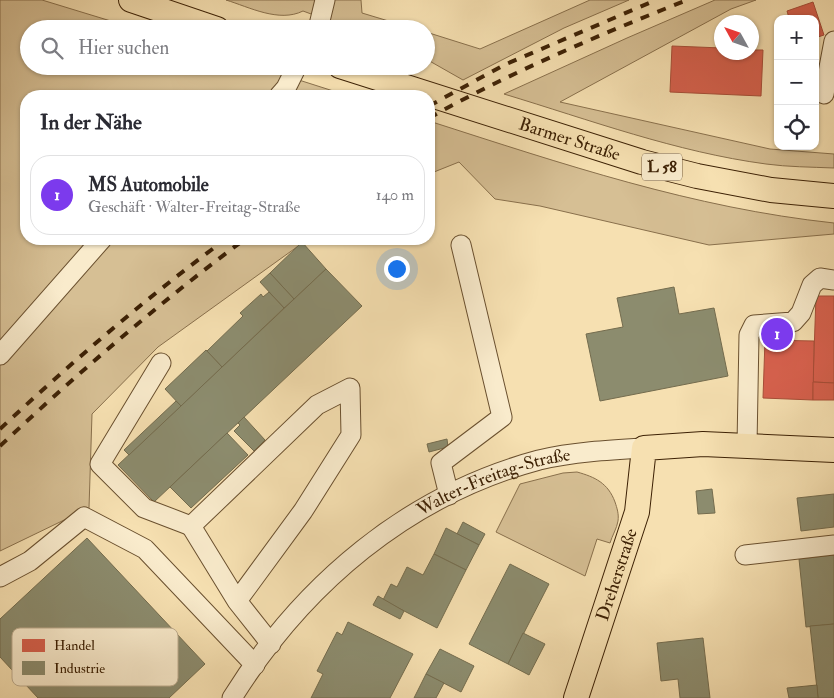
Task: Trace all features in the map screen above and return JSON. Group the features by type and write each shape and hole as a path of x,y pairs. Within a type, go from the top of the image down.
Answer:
{"main road":[{"path":"131,0 190,20"},
{"name":"Barmer Straße","path":"368,75 416,90"},
{"name":"Barmer Straße","path":"435,96 642,162 697,176 770,190 834,196"},
{"name":"Walter-Freitag-Straße","path":"644,448 703,444 834,450"},
{"name":"Dreherstraße","path":"576,698 637,512 644,448"}],"street":[{"path":"320,20 325,0"},
{"path":"824,94 834,41"},
{"path":"284,90 292,75"},
{"path":"0,355 97,245"},
{"path":"449,495 441,463 502,417 461,245"},
{"path":"747,445 749,335 754,325 793,322 801,313 812,285 820,278 834,280"},
{"path":"161,363 100,464 144,508 192,526 237,601 270,644"},
{"path":"192,526 317,405 350,388 351,435 303,511 237,601"},
{"name":"Walter-Freitag-Straße","path":"232,698 270,644 307,599 333,573 366,546 415,513 489,476 540,460 594,451 644,448"},
{"path":"0,578 30,561 84,517 145,549 255,665"},
{"path":"745,555 834,545"}],"shaded area":[{"path":"0,0 42,0 108,20 20,20 20,75 283,75 330,90 20,90 20,245 300,245 158,347 92,414 89,508 0,551"},
{"path":"226,0 361,0 362,13 385,20 328,20 303,11 294,14 274,15"},
{"path":"590,0 629,0 564,28 463,80 435,64 435,35 480,49"},
{"path":"715,0 756,0 720,15 714,15 714,18 560,102 774,150 834,154 834,168 766,164 699,152 504,94"},
{"path":"435,123 579,168 679,195 730,207 834,223 834,234 709,245 540,206 495,199 459,162 435,172"},
{"path":"577,472 590,476 605,485 612,495 618,516 610,543 597,539 585,576 496,532 520,484 563,473"}],"building: Handel":[{"path":"813,2 817,15 788,15 787,11"},
{"path":"819,20 824,35 819,37"},
{"path":"672,46 714,48 714,60 759,60 759,50 763,50 761,96 670,92"},
{"path":"816,296 834,296 834,383 813,382"},
{"path":"765,340 814,341 813,400 763,398"},
{"path":"813,382 834,383 834,400 813,400"}],"building: Industrie":[{"path":"299,245 305,245 326,269 294,299 270,273"},
{"path":"326,269 362,306 154,502 118,465"},
{"path":"270,273 294,299 284,308 260,282"},
{"path":"674,287 679,314 714,308 728,376 600,401 586,334 623,327 617,298"},
{"path":"269,292 284,308 222,367 207,351 243,316 240,313 261,294 263,297"},
{"path":"206,350 222,367 181,406 165,389"},
{"path":"176,401 181,406 129,455 124,450"},
{"path":"244,417 265,440 254,451 234,431"},
{"path":"227,433 248,455 191,508 170,487"},
{"path":"447,439 448,447 429,452 427,444"},
{"path":"712,489 715,513 698,514 696,491"},
{"path":"834,494 834,527 801,531 797,498"},
{"path":"463,522 485,534 479,545 457,534"},
{"path":"446,528 479,545 466,570 434,554"},
{"path":"87,538 171,628 12,628 12,670 0,657 0,619"},
{"path":"434,554 466,570 437,628 383,600 391,584 397,587 407,567 423,575"},
{"path":"834,555 834,624 806,627 799,559"},
{"path":"510,564 549,584 508,664 469,644"},
{"path":"378,596 404,611 400,619 373,605"},
{"path":"348,622 413,654 390,698 311,698 323,674 317,671 337,632 342,635"},
{"path":"834,624 834,698 818,698 810,626"},
{"path":"523,633 545,644 529,675 508,664"},
{"path":"178,635 205,664 169,698 38,698 27,686 178,686"},
{"path":"703,638 710,698 680,698 678,679 661,681 657,643"},
{"path":"440,649 474,666 461,692 426,674"},
{"path":"426,674 444,683 436,698 414,698"},
{"path":"817,685 818,698 789,698 787,688"}],"railway":[{"path":"435,103 504,65 656,0"},
{"path":"435,115 556,55 687,0"},
{"path":"0,429 110,331 218,245"},
{"path":"0,446 120,339 181,288 237,245"}],"place":[{"name":"MS Automobile","path":"777,334"}]}
